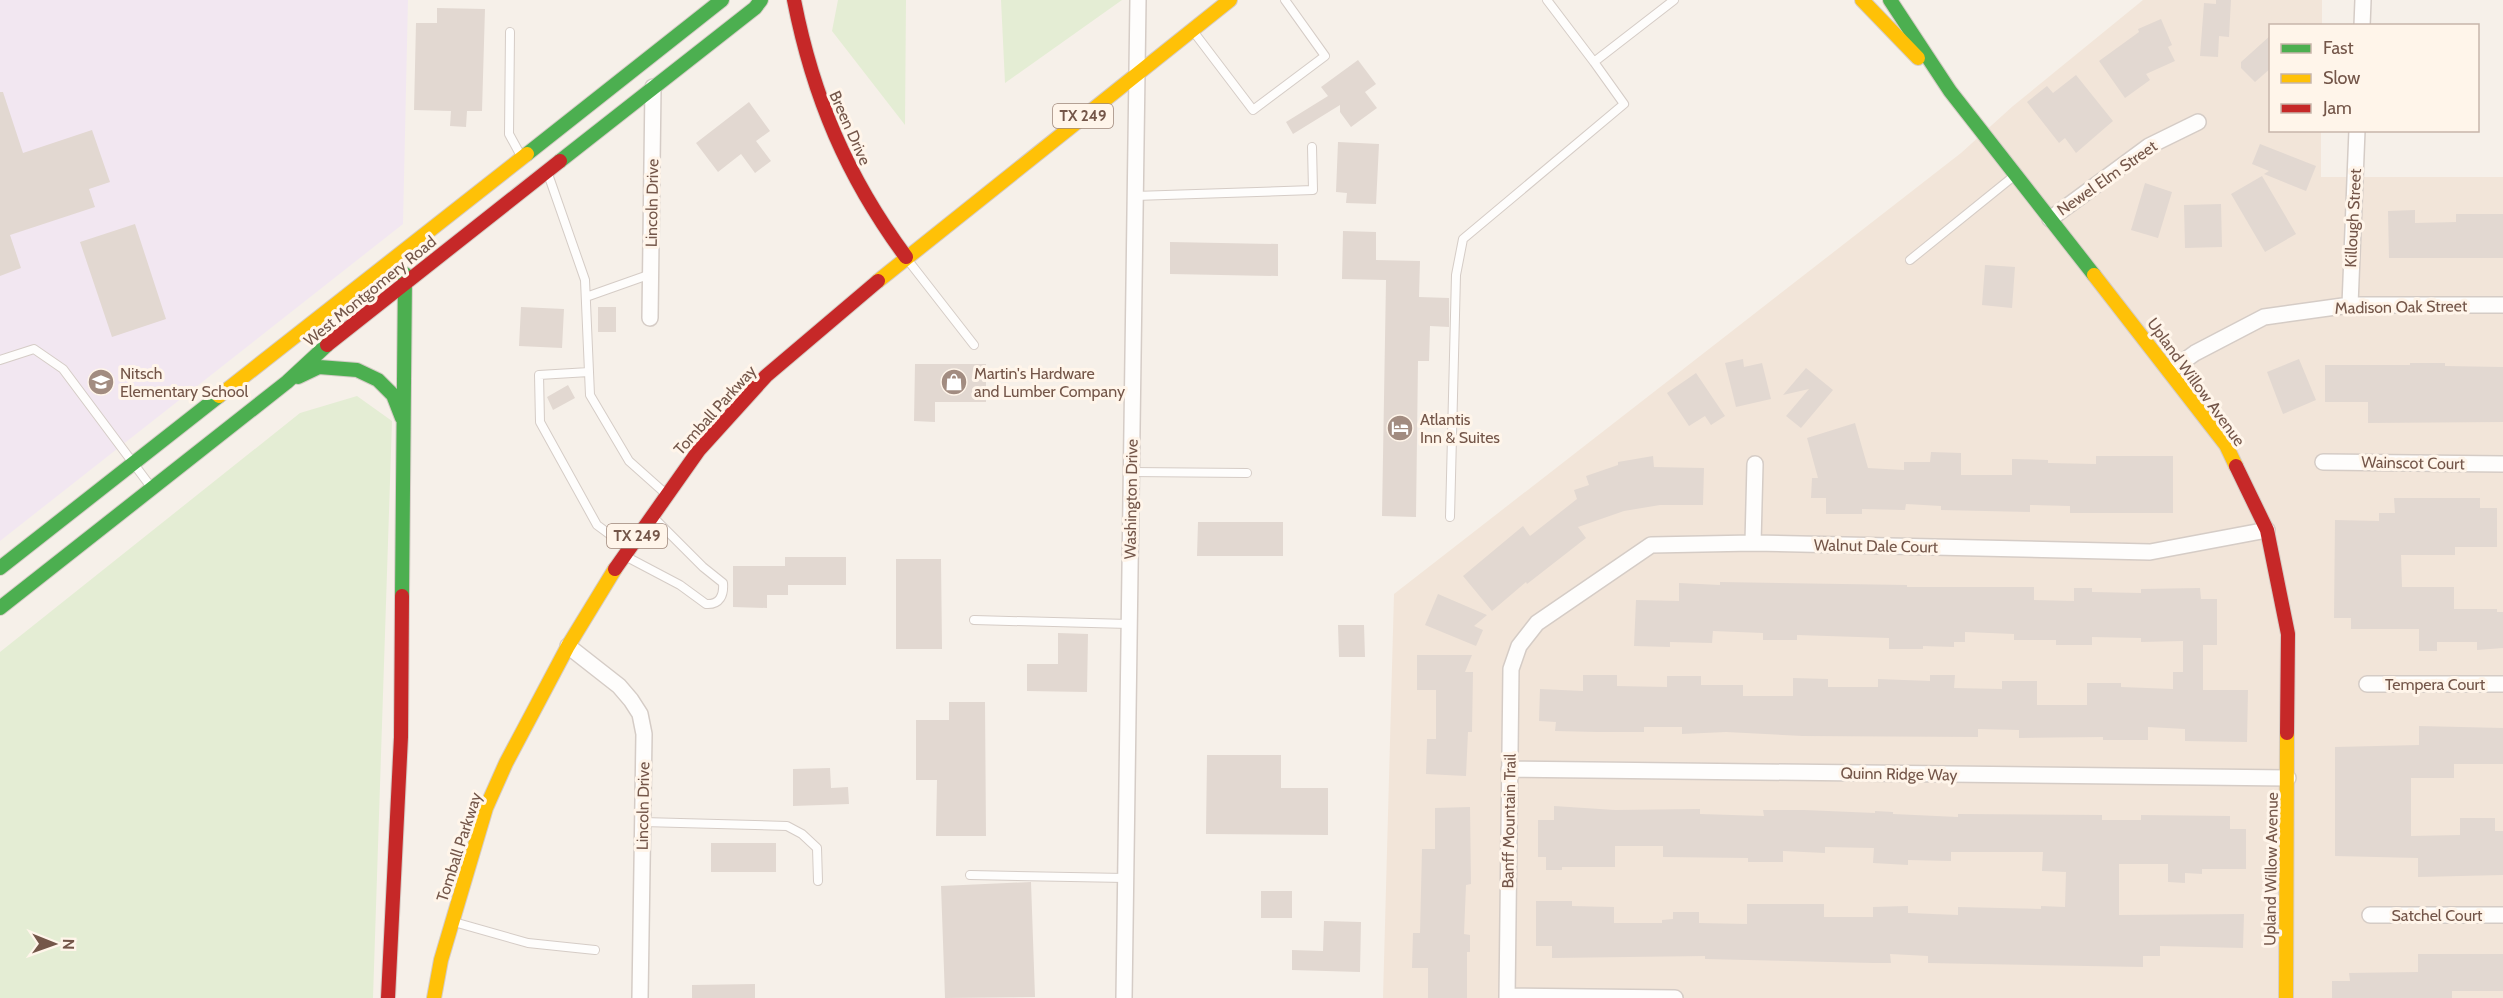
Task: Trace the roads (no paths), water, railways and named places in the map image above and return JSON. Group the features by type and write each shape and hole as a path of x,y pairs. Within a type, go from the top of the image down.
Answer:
{"main road":[{"name":"West Montgomery Road","path":"0,568 722,0"},
{"name":"West Montgomery Road","path":"0,608 286,382 327,345 547,170 755,8 761,0"},
{"name":"Breen Drive","path":"794,0 801,44 835,141 859,187 891,238 906,257"},
{"name":"Tomball Parkway","path":"434,998 441,960 486,808 506,763 568,646 626,551 699,450 766,376 906,257 1230,0"},
{"name":"Upland Willow Avenue","path":"1862,0 1950,91"},
{"name":"Upland Willow Avenue","path":"1890,0 1950,91 2226,445 2267,530 2288,634 2286,998"},
{"path":"388,998 400,737 405,425 405,249"},
{"path":"286,382 319,367 357,370 378,380 393,395 405,425"}],"street":[{"name":"Washington Drive","path":"1124,998 1138,0"},
{"path":"2362,24 2363,0"},
{"name":"Lincoln Drive","path":"650,318 653,87"},
{"name":"Newel Elm Street","path":"2050,219 2149,146 2198,122"},
{"name":"Killough Street","path":"2349,305 2357,132"},
{"name":"Madison Oak Street","path":"2170,371 2195,353 2264,317 2349,305 2503,305"},
{"name":"Wainscot Court","path":"2323,462 2503,464"},
{"path":"1754,543 1755,464"},
{"name":"Walnut Dale Court","path":"1519,646 1537,623 1651,545 1754,543 2150,552 2267,530"},
{"name":"Lincoln Drive","path":"568,646 619,686 640,714 644,734 640,998"},
{"name":"Banff Mountain Trail","path":"1507,997 1511,669 1519,646"},
{"name":"Tempera Court","path":"2367,684 2503,684"},
{"name":"Quinn Ridge Way","path":"1509,770 2288,778"},
{"name":"Satchel Court","path":"2370,915 2503,915"},
{"path":"1507,997 1675,998"}],"lane":[{"path":"1193,29 1253,110 1325,56 1285,0"},
{"path":"1450,517 1456,275 1463,239 1624,104 1547,0"},
{"path":"1594,62 1674,0"},
{"path":"510,32 509,134 522,157"},
{"path":"1135,196 1313,190 1312,147"},
{"path":"547,170 585,280 590,395 629,461 666,494"},
{"path":"1910,260 2015,175"},
{"path":"906,257 974,345"},
{"path":"586,297 651,274"},
{"path":"0,360 34,349 63,369 152,488"},
{"path":"589,372 539,375 540,422 597,525 626,551 706,604 717,603 723,595 723,583 703,567 651,515"},
{"path":"1131,472 1247,473"},
{"path":"974,621 1129,624"},
{"path":"643,822 787,826 802,834 817,848 818,881"},
{"path":"969,875 1125,878"},
{"path":"452,922 528,943 595,950"}],"place":[{"name":"Nitsch Elementary School","path":"101,382"},
{"name":"Martin's Hardware and Lumber Company","path":"954,382"},
{"name":"Atlantis Inn & Suites","path":"1400,428"}]}
